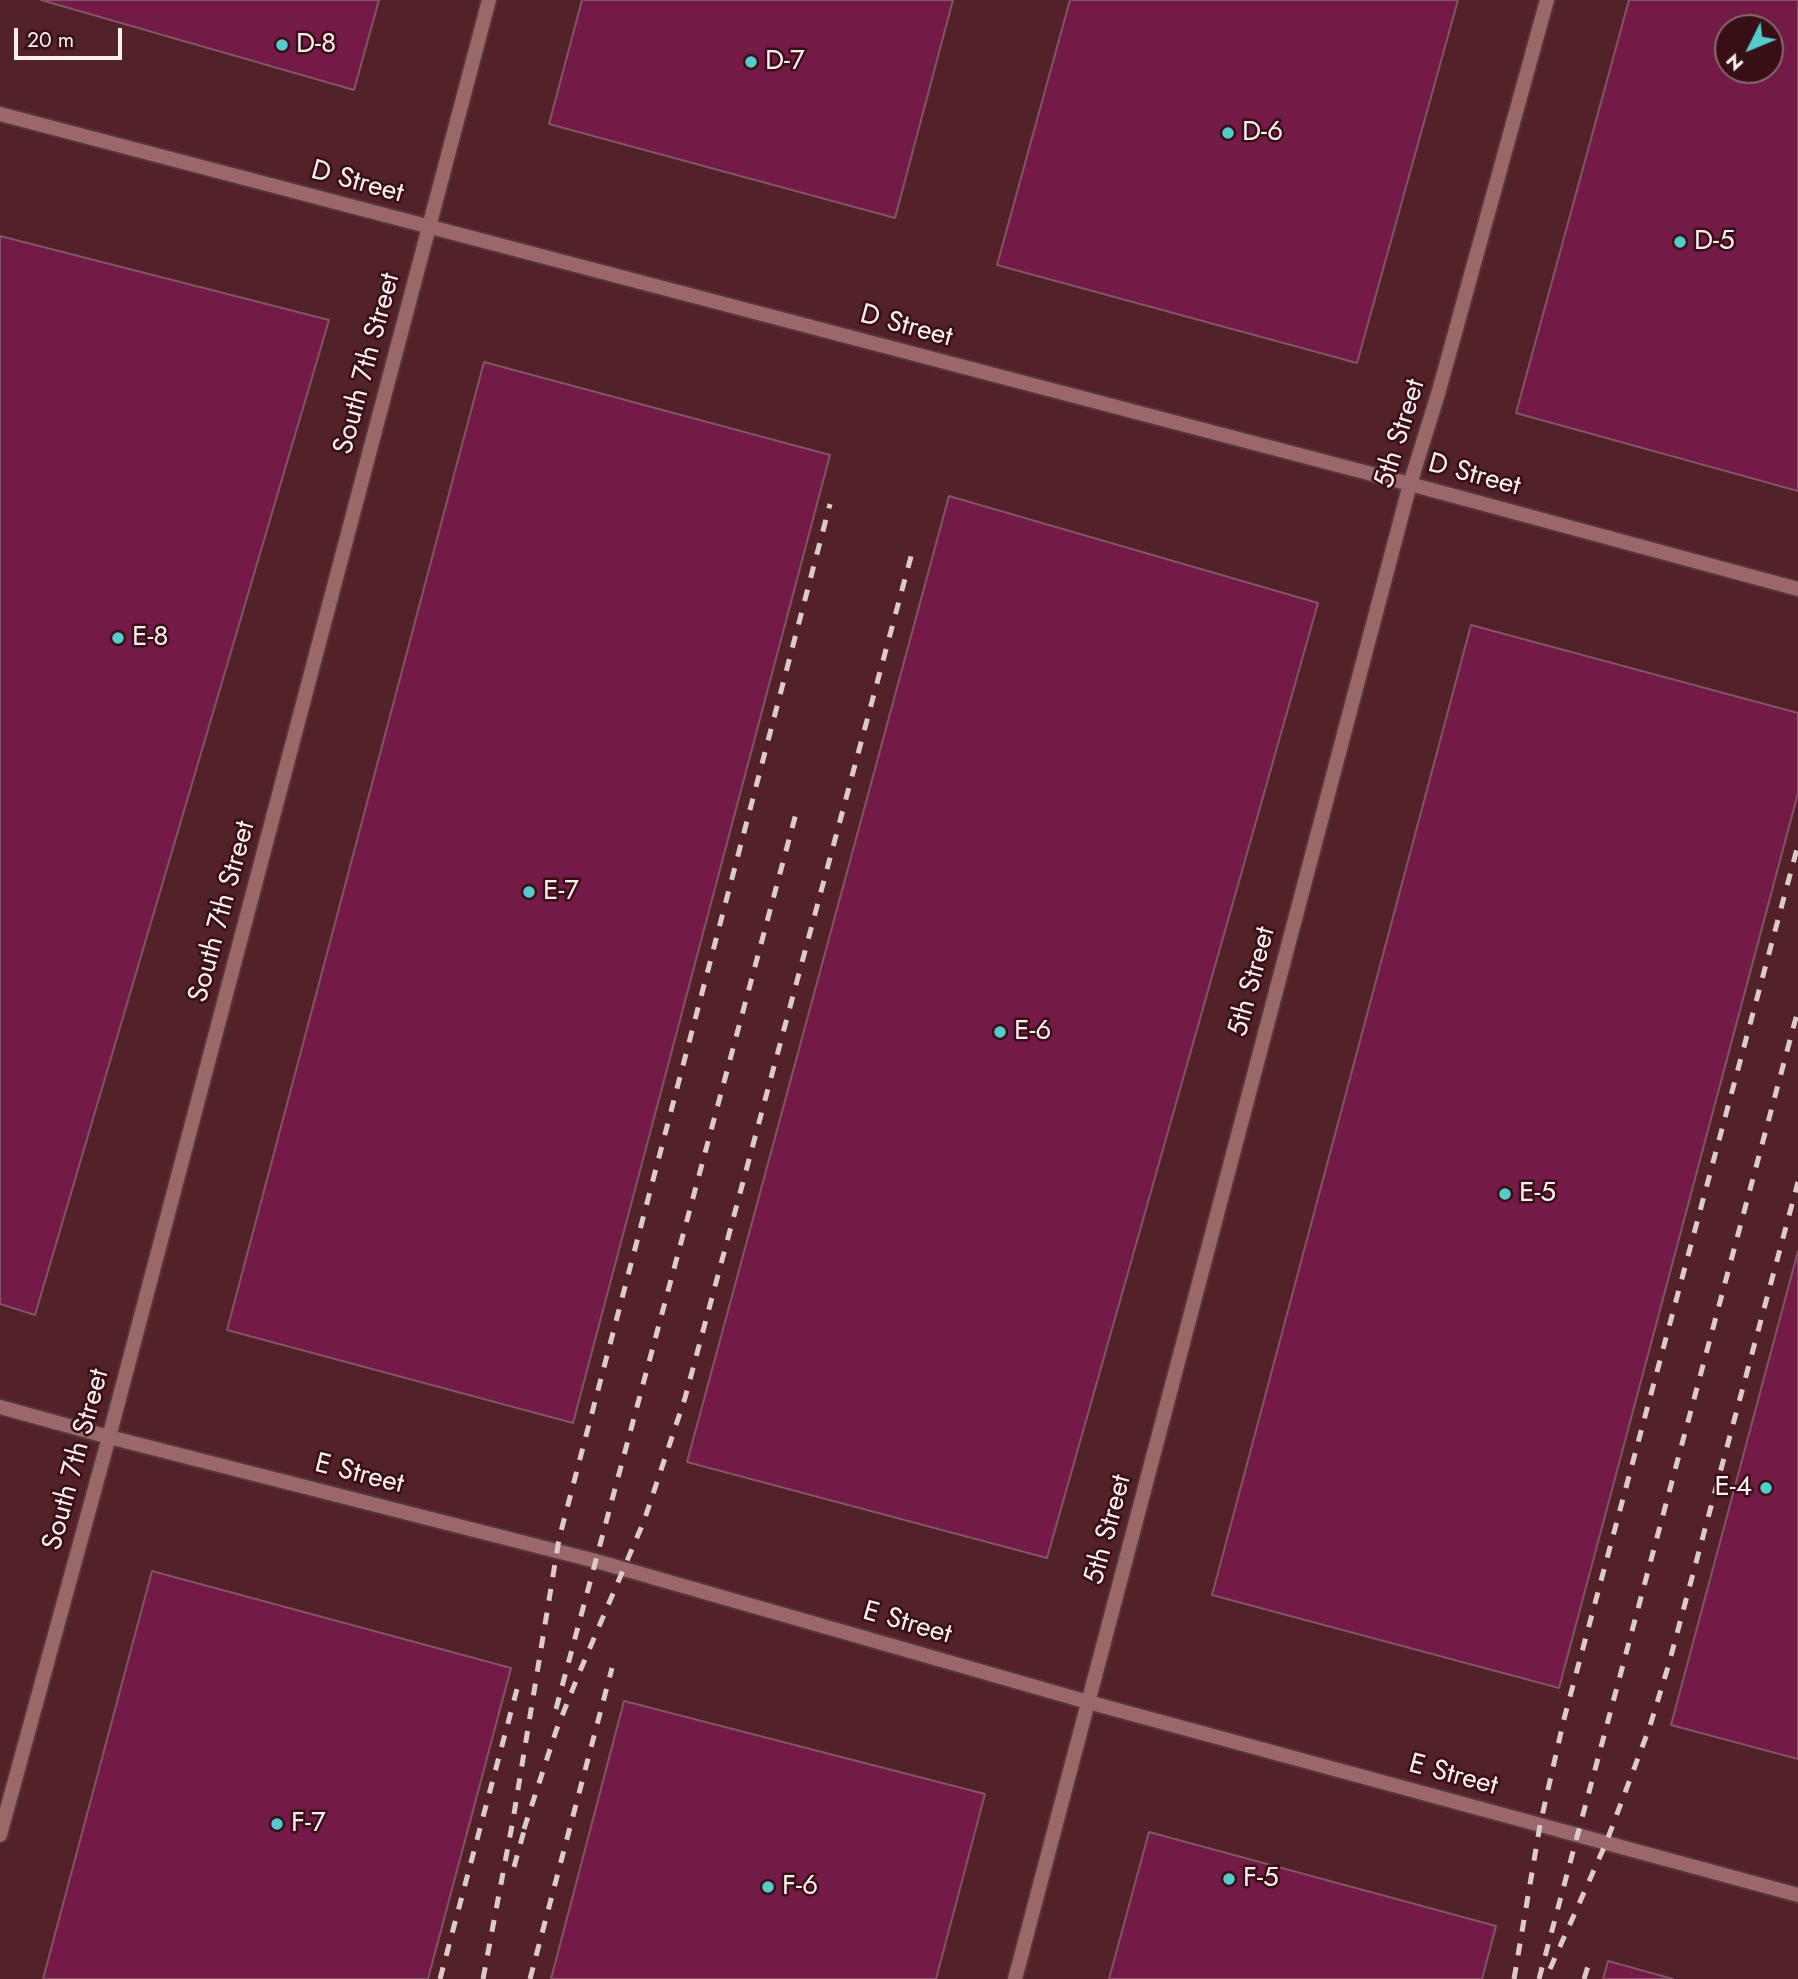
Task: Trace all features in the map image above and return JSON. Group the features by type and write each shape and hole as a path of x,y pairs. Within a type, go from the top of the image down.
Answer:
{"lane":[{"name":"South 7th Street","path":"0,1835 109,1437 489,0"},
{"name":"5th Street","path":"1015,1979 1410,484 1438,394 1547,0"},
{"name":"D Street","path":"0,114 1410,484 1798,589"},
{"name":"E Street","path":"0,1407 596,1560 1088,1702 1798,1895"}],"shaded area":[{"path":"0,0 1798,0 1798,1979 0,1979"}],"building":[{"name":"D-8","path":"41,0 379,0 354,90"},
{"name":"D-7","path":"582,0 953,0 895,218 549,124"},
{"name":"D-6","path":"1070,0 1458,0 1357,363 997,265"},
{"name":"D-5","path":"1629,0 1798,0 1798,491 1516,413"},
{"name":"E-8","path":"0,236 329,320 35,1315 0,1304"},
{"name":"E-7","path":"484,362 830,455 573,1423 227,1330"},
{"name":"E-6","path":"949,496 1318,603 1047,1558 687,1462"},
{"name":"E-5","path":"1471,625 1798,713 1798,793 1559,1688 1212,1595"},
{"name":"E-4","path":"1798,1251 1798,1759 1671,1725"},
{"name":"F-7","path":"152,1571 511,1668 428,1979 43,1979"},
{"name":"F-6","path":"624,1701 985,1794 936,1979 551,1979"},
{"name":"F-5","path":"1149,1832 1496,1926 1482,1979 1109,1979"},
{"path":"1608,1961 1673,1979 1603,1979"}],"railway":[{"path":"483,1979 513,1820 559,1539 830,504"},
{"path":"524,1829 556,1731 644,1521 685,1398 913,549"},
{"path":"556,1709 798,806"},
{"path":"1514,1979 1540,1825 1564,1719 1798,845"},
{"path":"1539,1979 1798,1010"},
{"path":"1550,1969 1606,1843 1649,1729 1798,1182"},
{"path":"530,1979 612,1668"},
{"path":"440,1979 517,1689"},
{"path":"514,1867 527,1820"},
{"path":"1584,1979 1589,1963"}],"place":[{"name":"D-8","path":"282,45"},
{"name":"D-7","path":"751,62"},
{"name":"D-6","path":"1228,133"},
{"name":"D-5","path":"1680,242"},
{"name":"E-8","path":"118,638"},
{"name":"E-7","path":"529,892"},
{"name":"E-6","path":"1000,1032"},
{"name":"E-5","path":"1505,1194"},
{"name":"E-4","path":"1766,1488"},
{"name":"F-7","path":"277,1824"},
{"name":"F-5","path":"1229,1879"},
{"name":"F-6","path":"768,1887"}]}
